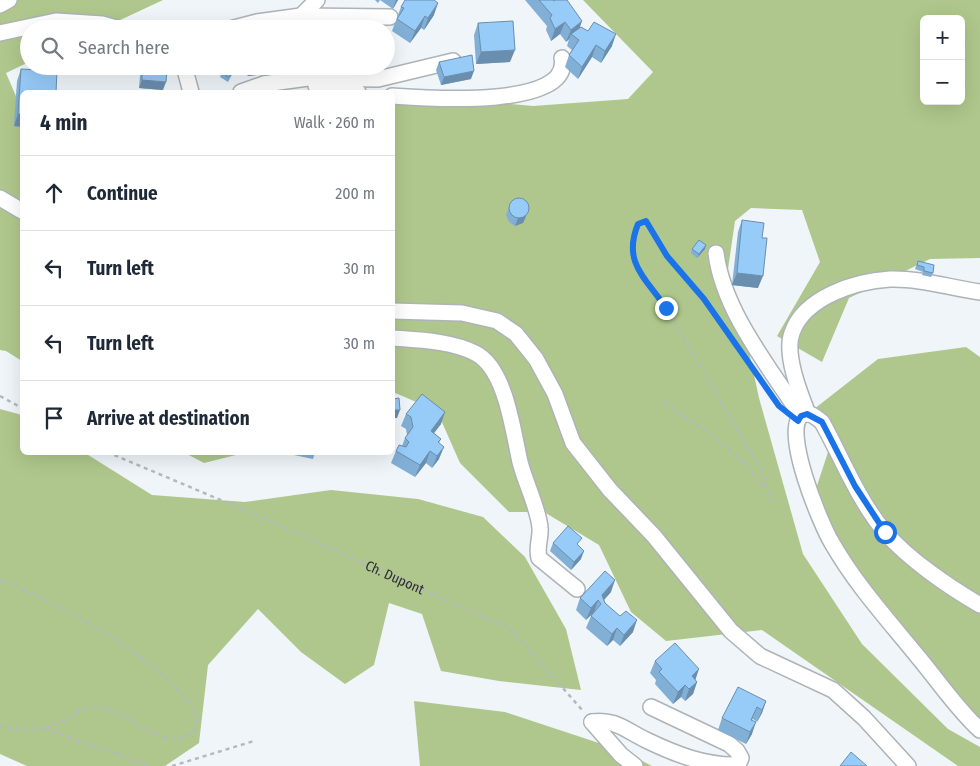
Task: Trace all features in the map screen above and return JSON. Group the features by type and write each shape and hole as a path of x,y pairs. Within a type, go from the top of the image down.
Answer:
{"street":[{"path":"0,5 9,0"},
{"path":"301,16 317,0"},
{"path":"272,20 301,16 390,17"},
{"path":"0,33 20,29"},
{"path":"395,96 463,100 524,93 553,82 560,77 562,58"},
{"path":"395,74 453,61"},
{"path":"186,75 190,90"},
{"path":"247,90 264,84 308,78 378,78 391,75"},
{"path":"264,84 286,83 342,90"},
{"path":"0,198 20,210"},
{"path":"716,253 718,269 742,325 805,415 822,422 855,486 885,532 922,565 980,605"},
{"path":"805,415 791,354 791,334 802,314 820,300 869,282 890,279 912,280 980,292"},
{"path":"395,311 462,314 497,321 516,334 541,368 555,394 573,443 578,450 610,490 654,536 731,631 760,656 834,690 864,718 908,766"},
{"path":"395,338 423,340 457,347 476,353 489,365 501,385 527,489 539,522 537,550 539,558 577,589"},
{"path":"805,415 796,424 795,442 808,485 831,542 866,593 980,730"},
{"path":"592,722 610,720 671,752 694,760 723,765 738,764 741,758 737,751 728,744 652,707"},
{"path":"592,722 621,755 635,766"}],"path":[{"path":"736,345 704,299 667,256 651,227 646,221 638,224 631,250 635,266 666,308 760,468 765,481 764,484 772,501"},
{"path":"0,396 20,407"},
{"path":"664,402 732,452 752,471 760,484 764,484"},
{"name":"Ch. Dupont","path":"114,455 261,517 512,630 592,722"},
{"path":"0,579 51,602 117,641 162,676 192,706 198,720 193,732 175,739 101,707 84,708 62,722 44,728 22,732 0,726"},
{"path":"44,728 150,766"},
{"path":"172,766 254,741"}],"green space":[{"path":"0,0 163,0 120,20 20,20 20,66 6,73 20,105 20,360 6,351 0,350"},
{"path":"583,0 980,0 980,258 930,259 849,298 822,362 777,336 820,262 802,210 751,208 735,221 726,283 748,347 759,398 803,554 862,644 948,729 980,747 980,766 958,766 762,630 666,641 631,612 599,545 544,512 509,512 460,463 437,411 395,393 395,93 533,106 628,99 653,72"},
{"path":"966,347 980,357 980,728 917,652 811,504 831,443 815,419 786,431 878,359"},
{"path":"0,409 20,414 20,455 88,455 152,495 245,502 331,490 418,499 483,517 525,557 566,629 581,690 499,681 441,671 422,614 389,603 374,665 345,684 301,652 258,609 208,665 199,743 165,766 27,766 0,754"},
{"path":"189,455 236,455 204,463"},
{"path":"414,701 505,712 623,751 652,766 420,766"}],"building":[{"path":"405,0 434,0 438,3 428,18 425,16 415,31 397,19 404,8 401,7"},
{"path":"539,0 567,0 582,21 571,30 565,22 555,29 550,18 552,15"},
{"path":"513,21 515,50 481,52 478,23"},
{"path":"594,22 616,34 605,51 596,45 582,67 569,55 579,40 571,34 581,27 588,31"},
{"path":"472,55 474,71 444,77 439,62"},
{"path":"21,75 57,75 56,90 20,90 20,114 18,114"},
{"path":"142,75 167,75 166,82 142,80"},
{"path":"519,198 526,201 529,208 526,215 519,218 512,215 509,208 512,201"},
{"path":"742,220 764,223 762,238 767,238 763,276 737,273"},
{"path":"699,240 706,245 699,254 692,249"},
{"path":"918,261 934,265 933,273 924,271 924,267 917,265"},
{"path":"422,394 445,412 431,431 441,439 438,442 444,447 437,456 430,451 420,465 396,451 399,445 406,447 409,442 405,438 413,427 411,417 406,414"},
{"path":"399,398 400,410 395,410 395,399"},
{"path":"568,526 582,538 577,544 584,551 574,562 553,543"},
{"path":"605,571 615,580 602,595 605,603 620,616 626,611 637,620 624,635 617,628 612,634 591,616 601,604 598,600 591,608 580,598"},
{"path":"675,643 699,669 692,676 697,682 689,689 685,685 678,692 659,672 662,669 655,661"},
{"path":"738,687 766,701 762,710 757,707 751,720 756,722 750,732 722,718"},
{"path":"851,752 867,766 840,766"}],"route":[{"path":"666,308 635,266 631,250 638,224 646,221 667,256 704,299 779,406 798,421 801,416 807,414 813,415 822,422 855,486 885,532"}]}
